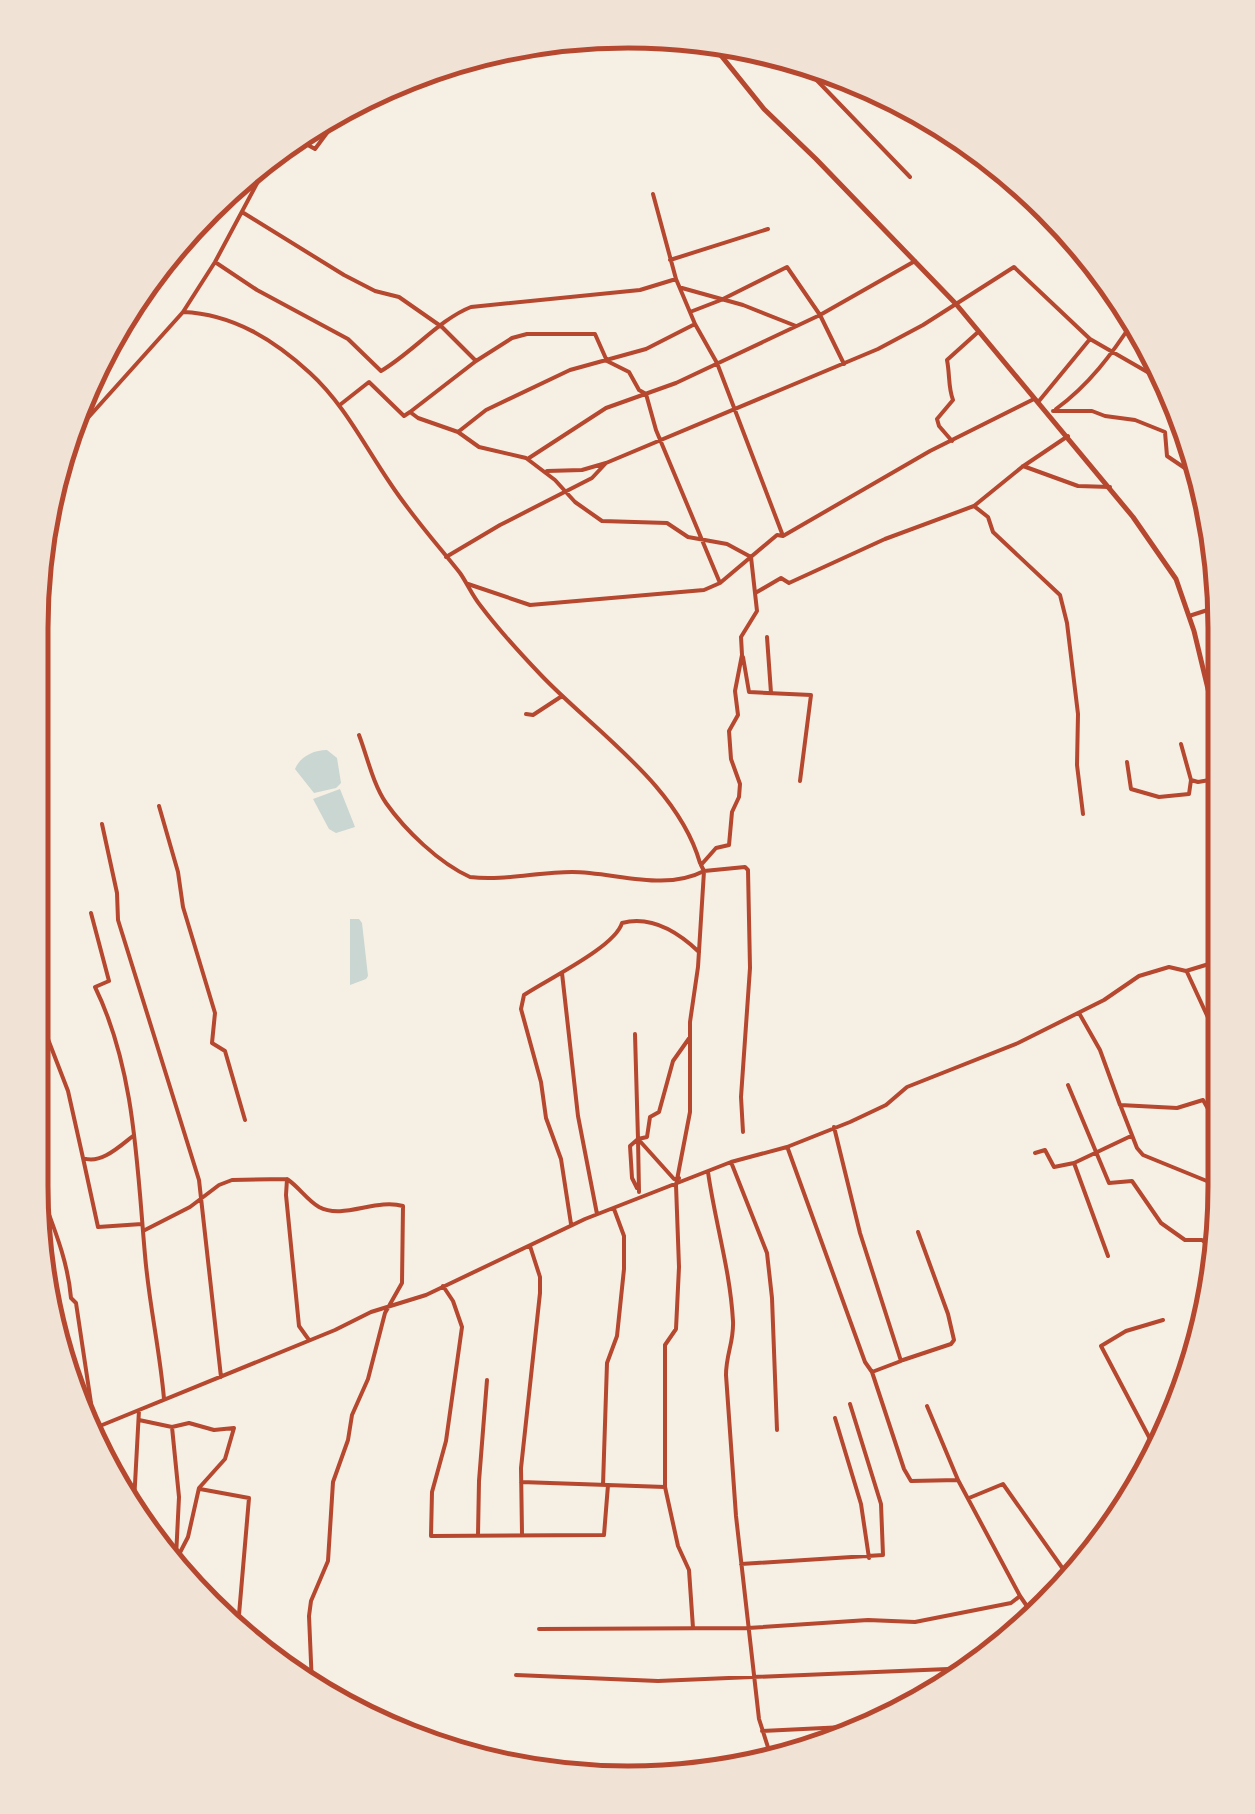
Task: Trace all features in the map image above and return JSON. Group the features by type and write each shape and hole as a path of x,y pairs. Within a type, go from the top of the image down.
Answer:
{"street":[{"path":"722,56 764,109 956,304 1110,487 1176,579 1208,688"},
{"path":"815,78 910,177"},
{"path":"306,144 315,149 329,131"},
{"path":"87,418 184,312 259,179"},
{"path":"653,194 677,283 718,363 783,536"},
{"path":"242,212 344,275 375,291 399,297 442,327 476,360"},
{"path":"670,260 768,229"},
{"path":"410,412 458,432 479,447 534,458 606,408 718,363 820,315 915,261"},
{"path":"215,262 257,290 348,339 381,371 406,357 457,312 470,307 677,283"},
{"path":"690,312 787,267 820,315 844,364"},
{"path":"544,471 582,470 606,463 844,364 923,325 1014,267 1090,339 1149,374"},
{"path":"677,283 687,292 770,314 796,326"},
{"path":"184,312 215,315 249,328 292,358 341,404 391,484 482,607 562,696 626,754 668,802 686,828 702,868 690,1037 690,1112 676,1185 676,1329 666,1346 664,1486 678,1546 689,1570 693,1628"},
{"path":"458,432 486,410 570,370 646,349 695,324"},
{"path":"952,440 937,418 953,400 948,388 951,377 947,360 979,331"},
{"path":"1050,413 1076,394 1113,354 1126,332"},
{"path":"341,404 368,382 404,416 476,360 512,338 526,334 595,334 607,360 629,372 646,394 720,583"},
{"path":"468,584 524,604 539,605 696,592 720,583 777,535 783,536 952,440 1036,401 1090,339"},
{"path":"1050,413 1092,410 1165,432 1167,456 1185,468"},
{"path":"756,592 781,578 789,582 885,539 974,506 1068,436"},
{"path":"526,458 574,502 602,521 667,523 683,535 732,546 750,557 757,615 742,635 748,691 811,696 800,782"},
{"path":"446,557 592,478 606,463"},
{"path":"1023,466 1078,486 1110,487"},
{"path":"974,506 988,516 994,532 1060,595 1078,714 1077,765 1083,814"},
{"path":"1189,616 1207,610"},
{"path":"766,636 771,693"},
{"path":"359,736 384,801 440,858 470,877 576,872 691,878 716,848 730,845 732,812 740,784 731,759 729,734 738,715 735,691 742,655"},
{"path":"526,714 533,715 562,696"},
{"path":"1127,762 1131,789 1155,796 1190,794 1181,744"},
{"path":"1190,780 1208,780"},
{"path":"159,806 178,872 183,907 216,1013 212,1043 224,1051 245,1120"},
{"path":"102,824 117,892 118,920 167,1084 188,1138 202,1198 220,1376"},
{"path":"702,868 748,870 750,968 743,1132"},
{"path":"91,913 109,981 95,987 104,1004 126,1079 164,1399"},
{"path":"572,1224 561,1159 546,1118 521,1009 524,994 603,949 619,934 622,923 632,920 653,922 678,932 698,952"},
{"path":"100,1426 371,1312 443,1286 572,1224 834,1127 886,1104 907,1087 988,1056 1079,1013 1140,976 1169,967 1186,971 1208,964"},
{"path":"1186,971 1208,1021"},
{"path":"562,973 578,1116 598,1214"},
{"path":"1079,1013 1100,1050 1131,1136 1144,1155 1208,1181"},
{"path":"634,1034 639,1192 636,1200"},
{"path":"638,1139 647,1137 650,1117 659,1112 673,1061 690,1037"},
{"path":"48,1039 68,1091 98,1228 143,1224"},
{"path":"1068,1085 1109,1183 1132,1181 1161,1223 1185,1240 1205,1242"},
{"path":"1120,1105 1178,1108 1203,1100 1208,1109"},
{"path":"834,1127 860,1234 901,1361"},
{"path":"83,1158 91,1161 105,1156 133,1136"},
{"path":"1034,1153 1045,1150 1054,1168 1074,1163 1131,1136"},
{"path":"638,1139 674,1179 680,1178"},
{"path":"787,1147 865,1362 872,1372 904,1470 910,1480 958,1480"},
{"path":"731,1162 767,1252 777,1430"},
{"path":"1074,1163 1108,1256"},
{"path":"708,1171 713,1215 726,1253 731,1298 733,1345 726,1354 726,1396 748,1628 762,1731 768,1749"},
{"path":"288,1179 286,1195 296,1300 301,1330 309,1340"},
{"path":"143,1231 232,1180 288,1179 327,1210 388,1203 402,1206 402,1282 388,1308 333,1482 328,1560 311,1602 312,1673"},
{"path":"443,1286 453,1300 462,1327 446,1441 432,1492 429,1534 434,1538 604,1534 607,1362 616,1336 624,1269 624,1236 614,1208"},
{"path":"49,1219 69,1272 91,1404"},
{"path":"872,1372 954,1340 918,1232"},
{"path":"522,1535 521,1482 540,1292 540,1277 530,1246"},
{"path":"1150,1438 1102,1346 1126,1331 1163,1320"},
{"path":"478,1535 488,1380"},
{"path":"741,1564 884,1555 882,1504 850,1404"},
{"path":"927,1406 967,1499 1027,1607"},
{"path":"134,1491 139,1410"},
{"path":"836,1418 861,1504 868,1558"},
{"path":"139,1420 172,1427 189,1423 214,1430 234,1428 224,1460 200,1488 188,1537 179,1554"},
{"path":"172,1427 179,1497 175,1550"},
{"path":"521,1482 664,1486"},
{"path":"967,1499 1002,1484 1063,1570"},
{"path":"200,1488 249,1498 239,1617"},
{"path":"539,1629 748,1628 928,1620 1011,1603 1020,1596"},
{"path":"516,1676 658,1681 949,1670"},
{"path":"762,1731 837,1727"}],"shaded area":[{"path":"327,750 337,758 341,783 314,793 295,769 308,755"},
{"path":"340,789 355,827 336,833 329,829 313,799"},
{"path":"350,919 362,923 368,976 350,985"}]}
